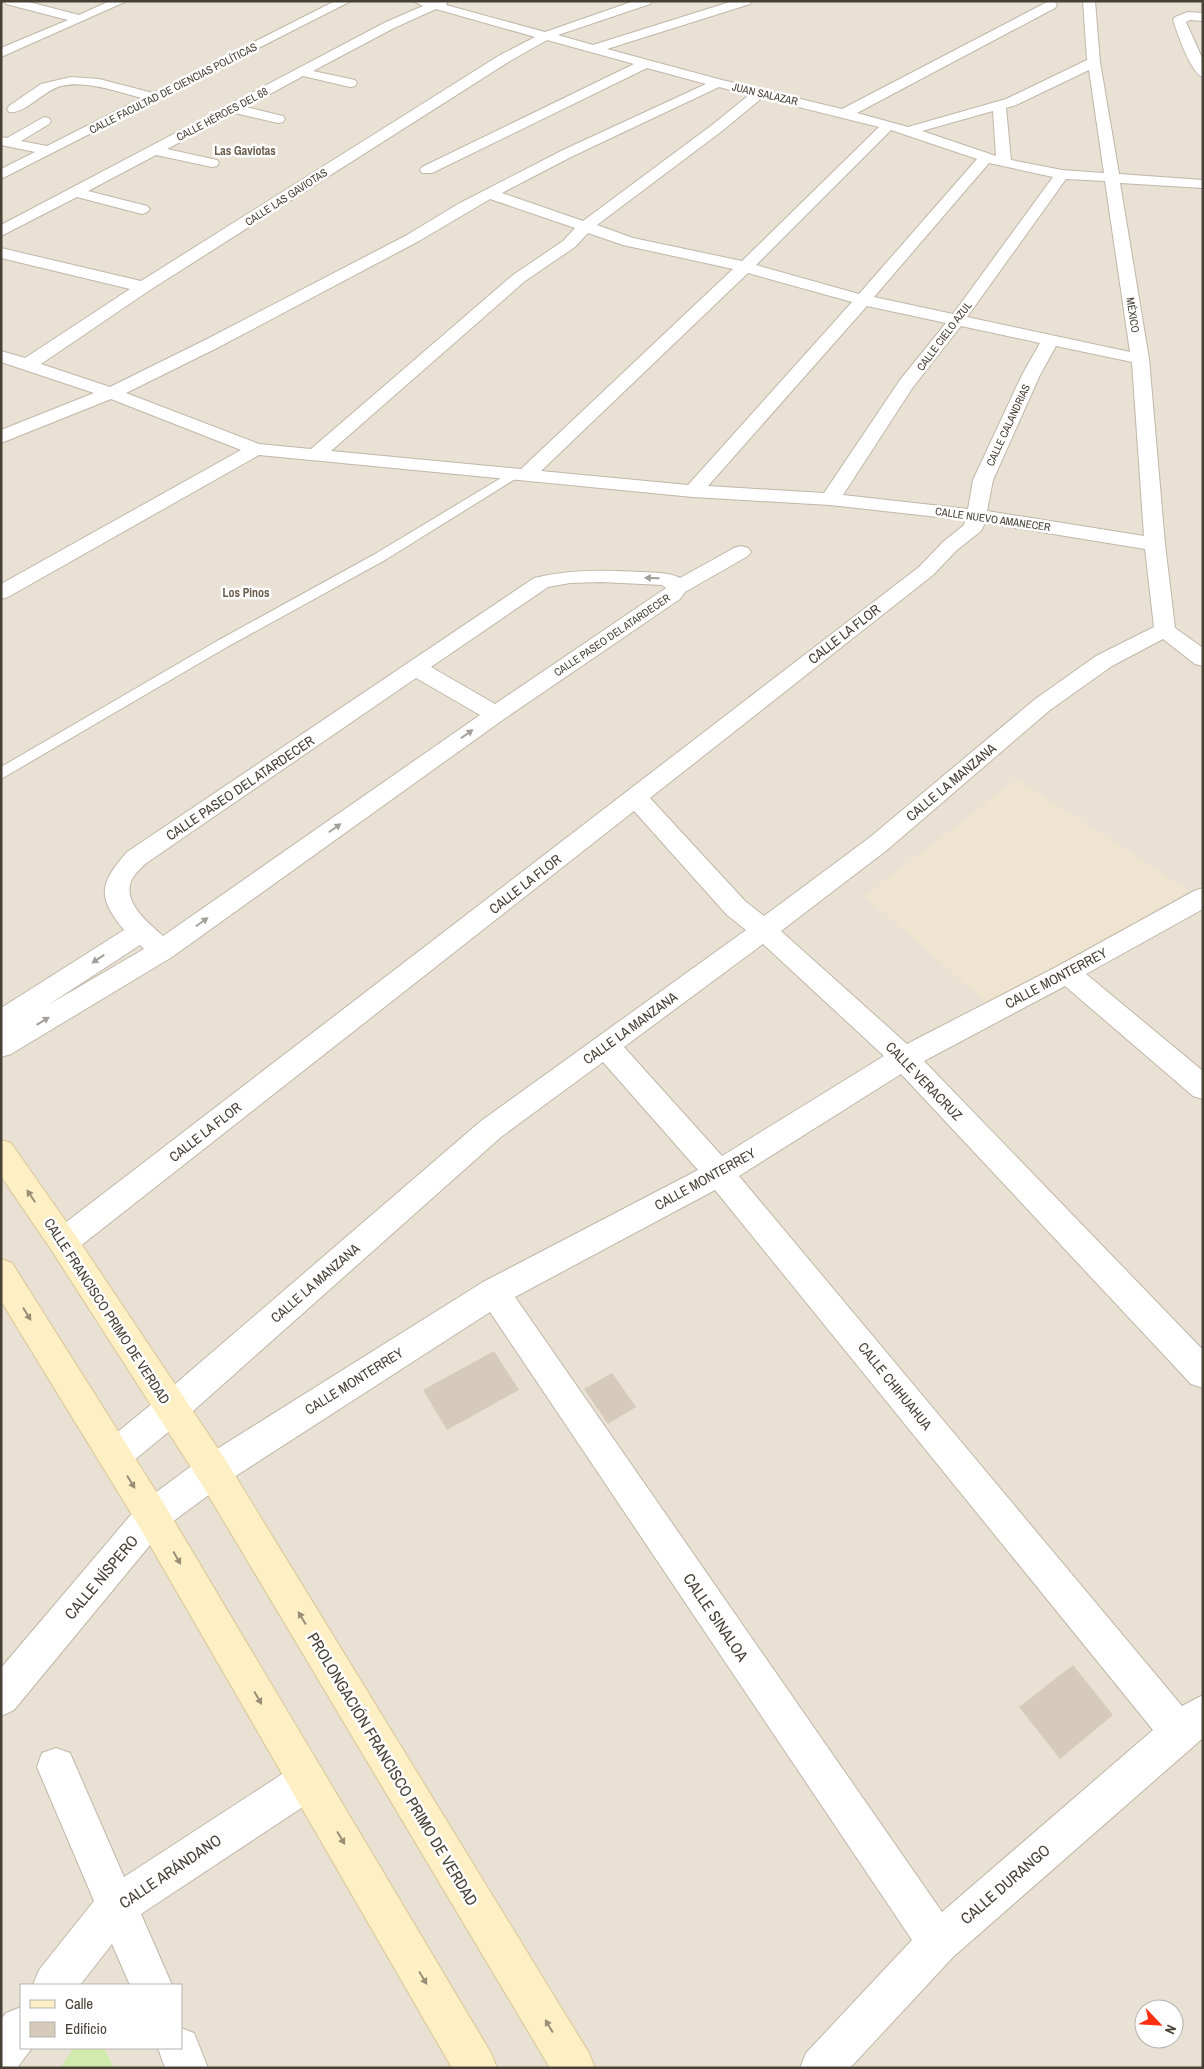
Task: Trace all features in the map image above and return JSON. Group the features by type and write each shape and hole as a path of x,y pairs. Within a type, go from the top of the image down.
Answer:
{"main road":[{"name":"CALLE FRANCISCO PRIMO DE VERDAD","path":"1,1152 63,1242 213,1471"},
{"path":"1,1273 152,1516 476,2068"},
{"name":"PROLONGACIÓN FRANCISCO PRIMO DE VERDAD","path":"213,1471 574,2068"}],"street":[{"path":"10,1 27,3 80,19"},
{"path":"1,53 121,1"},
{"name":"CALLE FACULTAD DE CIENCIAS POLÍTICAS","path":"1,175 345,1"},
{"name":"JUAN SALAZAR","path":"420,1 440,3 547,36 718,83 889,124 1004,163 1062,174 1203,184"},
{"name":"CALLE LAS GAVIOTAS","path":"27,365 144,287 505,58 547,36 646,1"},
{"path":"592,48 668,27 743,2"},
{"path":"846,113 1057,5 1027,2"},
{"path":"1,14 27,3"},
{"name":"CALLE HÉROES DEL 68","path":"1,232 390,25 440,3"},
{"name":"MÉXICO","path":"1086,3 1111,178 1140,359 1155,544 1165,630"},
{"path":"597,4 668,27"},
{"path":"1203,17 1188,16 1178,20 1203,73"},
{"path":"1188,44 1203,45"},
{"path":"907,130 999,106 1094,62"},
{"path":"427,170 646,64"},
{"path":"301,72 350,83"},
{"path":"6,141 44,121 14,109 47,86 69,81 83,81 152,98"},
{"path":"1,437 111,393 213,344 404,242 488,194 568,153 718,83"},
{"path":"314,456 519,278 568,244 586,226 717,128 759,93"},
{"path":"999,106 1004,163"},
{"path":"233,108 278,119"},
{"path":"522,473 745,267 889,124"},
{"path":"6,141 48,151"},
{"path":"155,150 212,163"},
{"path":"693,491 986,158"},
{"name":"CALLE CIELO AZUL","path":"830,500 906,384 957,320 1062,174"},
{"path":"76,192 142,209"},
{"path":"488,194 630,242 745,267 863,300 1140,359"},
{"path":"1,253 144,287"},
{"name":"CALLE CALANDRIAS","path":"978,516 983,480 986,472 1031,374 1052,339"},
{"name":"CALLE NUEVO AMANECER","path":"1,356 111,393 256,449 314,456 522,473 693,491 830,500 978,516 1155,544"},
{"path":"1,593 256,449"},
{"name":"CALLE LA FLOR","path":"63,1242 926,571 950,546 974,527 978,516"},
{"name":"CALLE PASEO DEL ATARDECER","path":"1,1046 162,950 496,714 673,595 677,588 742,552"},
{"name":"CALLE PASEO DEL ATARDECER","path":"162,950 140,933 122,907 117,890 122,874 136,858 541,582 548,579 574,576 662,579 671,581 677,588"},
{"path":"1165,630 1203,659"},
{"name":"CALLE LA MANZANA","path":"115,1455 171,1409 491,1129 764,930 878,844 1042,705 1104,661 1165,630"},
{"path":"415,668 496,714"},
{"name":"CALLE VERACRUZ","path":"636,798 736,908 764,930 904,1058 1203,1373"},
{"name":"CALLE MONTERREY","path":"213,1471 494,1292 719,1173 904,1058 1068,973 1203,897"},
{"path":"1,1022 140,933"},
{"path":"1068,973 1203,1088"},
{"name":"CALLE CHIHUAHUA","path":"606,1046 719,1173 1191,1723"},
{"name":"CALLE SINALOA","path":"494,1292 938,1942"},
{"name":"CALLE NÍSPERO","path":"1,1697 152,1516 213,1471"},
{"name":"CALLE DURANGO","path":"821,2068 938,1942 1191,1723"},
{"path":"56,1767 151,1984"},
{"name":"CALLE ARÁNDANO","path":"55,1984 116,1906 306,1780"},
{"path":"1,2054 20,2029"},
{"path":"178,2049 188,2068"}],"lane":[{"path":"1,774 222,644 380,557 522,473"}],"shaded area":[{"path":"1,1 1203,1 1203,2068 1,2068"},
{"path":"1017,779 1189,891 991,1007 865,896"}],"green space":[{"path":"73,2049 104,2049 114,2068 60,2068"}],"building":[{"path":"494,1351 519,1390 447,1430 423,1390"},
{"path":"612,1373 636,1407 608,1424 584,1389"},
{"path":"1073,1665 1113,1715 1060,1759 1019,1707"}],"district":[{"name":"Las Gaviotas","path":"245,151"},
{"name":"Los Pinos","path":"246,593"}]}
